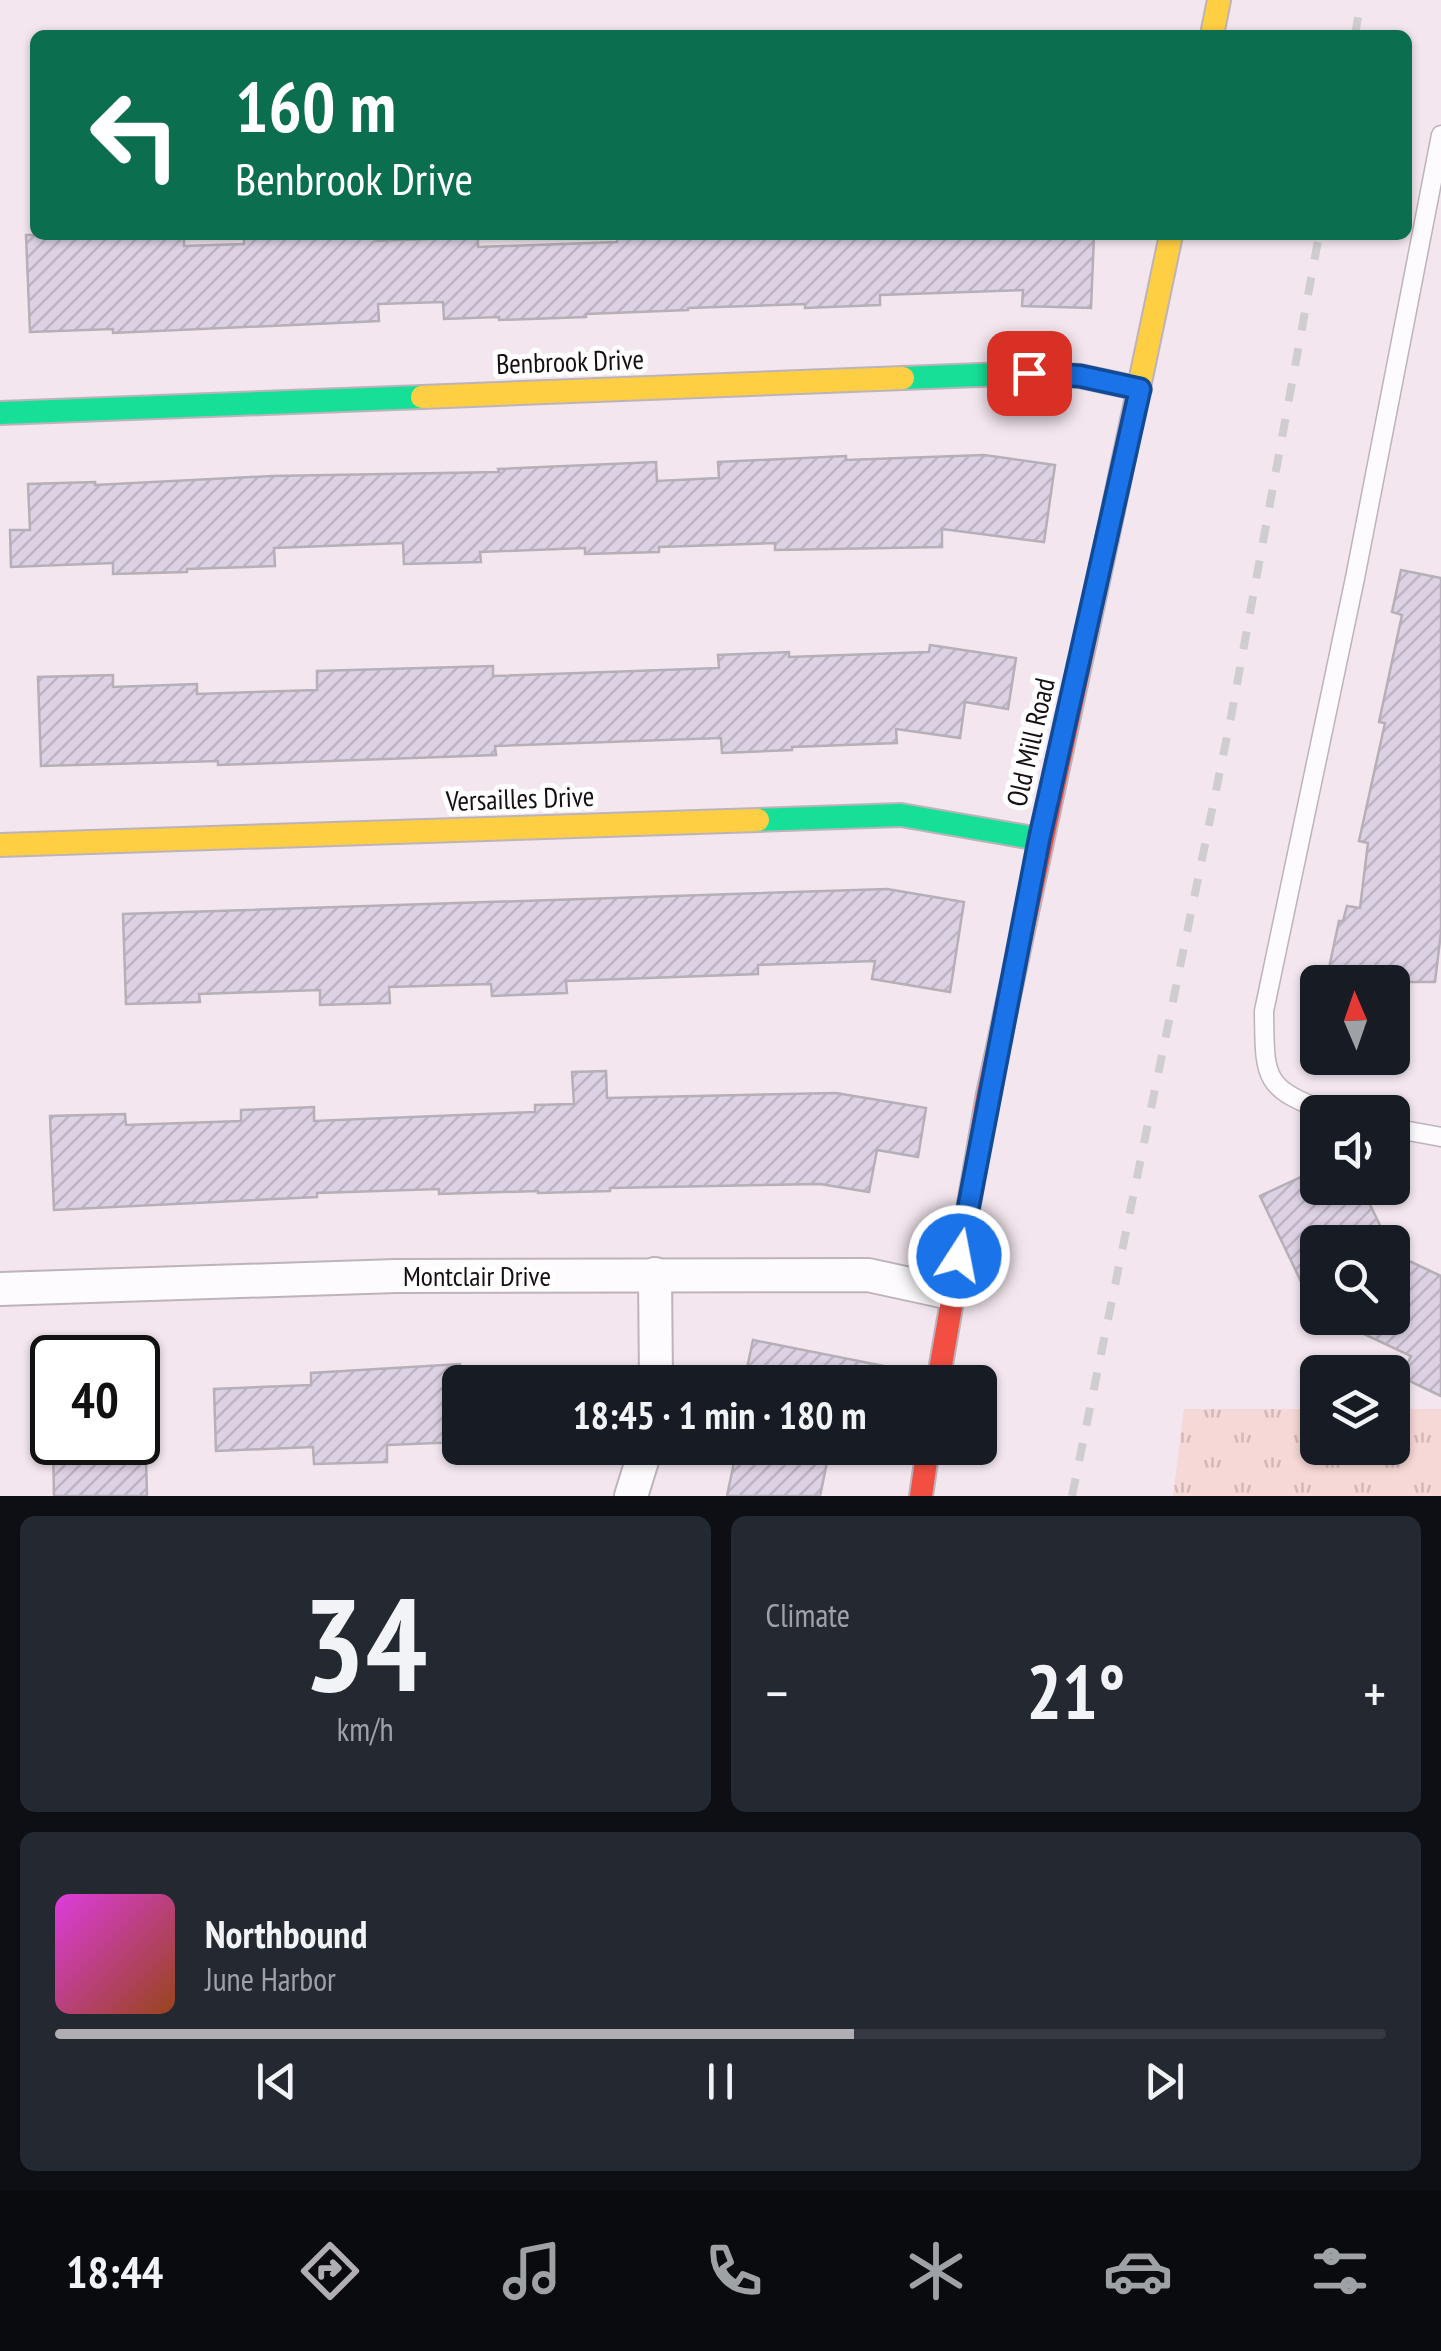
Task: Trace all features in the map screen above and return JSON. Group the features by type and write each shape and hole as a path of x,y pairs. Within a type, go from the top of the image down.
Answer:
{"street":[{"path":"1213,30 1218,0"},
{"name":"Old Mill Road","path":"941,1365 1039,840 1171,240"},
{"name":"Benbrook Drive","path":"0,413 1029,373 1080,376 1140,389"},
{"name":"Versailles Drive","path":"0,845 901,815 1039,840"},
{"path":"655,1274 656,1365"},
{"name":"Montclair Drive","path":"0,1290 396,1276 655,1274 868,1275 952,1293"},
{"path":"630,1496 640,1465"},
{"path":"921,1496 926,1465"}],"lane":[{"path":"1300,1102 1286,1097 1265,1067 1264,1011 1356,578 1441,135"},
{"path":"1410,1131 1441,1137"}],"green space":[{"path":"1184,1409 1300,1409 1300,1465 1410,1465 1410,1409 1441,1409 1441,1496 1173,1496"}],"building":[{"path":"26,235 30,235 30,240 184,240 184,246 244,244 244,240 478,240 478,247 617,240 1094,240 1091,308 1022,306 1023,290 880,295 880,305 688,308 499,320 444,319 443,302 378,304 379,321 113,333 113,329 30,332"},
{"path":"984,455 1055,465 1044,542 942,529 942,547 775,550 775,543 585,554 585,548 480,552 481,562 404,564 403,543 274,548 275,566 187,572 113,574 113,563 11,567 10,530 30,530 28,484 499,472 498,469 656,462 657,481 719,478 718,462"},
{"path":"1401,570 1441,578 1441,932 1435,982 1410,982 1410,965 1330,965 1339,921 1343,921 1347,906 1360,908 1368,843 1359,841 1385,723 1379,722 1402,615 1392,612"},
{"path":"930,645 1016,658 1008,709 965,702 960,738 896,729 897,743 792,750 722,753 721,738 495,746 496,755 218,765 218,761 41,766 38,677 113,675 113,687 197,684 197,694 317,690 317,671 493,666 493,676 719,668 718,655 789,652 789,657 929,652"},
{"path":"887,889 964,902 950,992 872,979 875,961 758,965 758,974 566,981 567,993 492,996 491,984 389,987 390,1003 320,1005 320,990 199,994 200,1002 126,1004 123,914"},
{"path":"606,1071 607,1098 836,1093 926,1108 918,1157 877,1150 869,1192 820,1184 538,1193 439,1194 439,1189 54,1210 50,1116 125,1114 126,1125 241,1121 241,1110 314,1107 314,1121 535,1112 535,1105 574,1104 572,1072"},
{"path":"1300,1177 1300,1205 1370,1205 1380,1225 1300,1225 1300,1279 1260,1196"},
{"path":"1410,1261 1441,1276 1441,1396 1410,1381 1409,1355 1366,1335 1410,1335"},
{"path":"753,1340 879,1365 748,1365"},
{"path":"442,1365 442,1443 387,1445 387,1462 314,1464 313,1447 216,1451 214,1389 311,1385 311,1373"},
{"path":"53,1465 146,1465 147,1496 54,1496"},
{"path":"733,1465 826,1465 820,1496 727,1496"}],"railway":[{"path":"1356,30 1361,0"},
{"path":"1072,1496 1231,717 1318,240"}],"traffic: fast":[{"path":"903,378 1029,373 1080,376 1140,389"},
{"path":"0,413 422,397"},
{"path":"758,820 901,815 1039,839"}],"traffic: slow":[{"path":"1213,30 1219,0"},
{"path":"1107,539 1170,240"},
{"path":"422,397 903,378"},
{"path":"0,845 758,820"}],"traffic: jam":[{"path":"941,1365 988,1094 1107,539"},
{"path":"921,1496 926,1465"}],"route":[{"path":"959,1256 1039,840 1140,389 1080,376 1029,373"}]}
